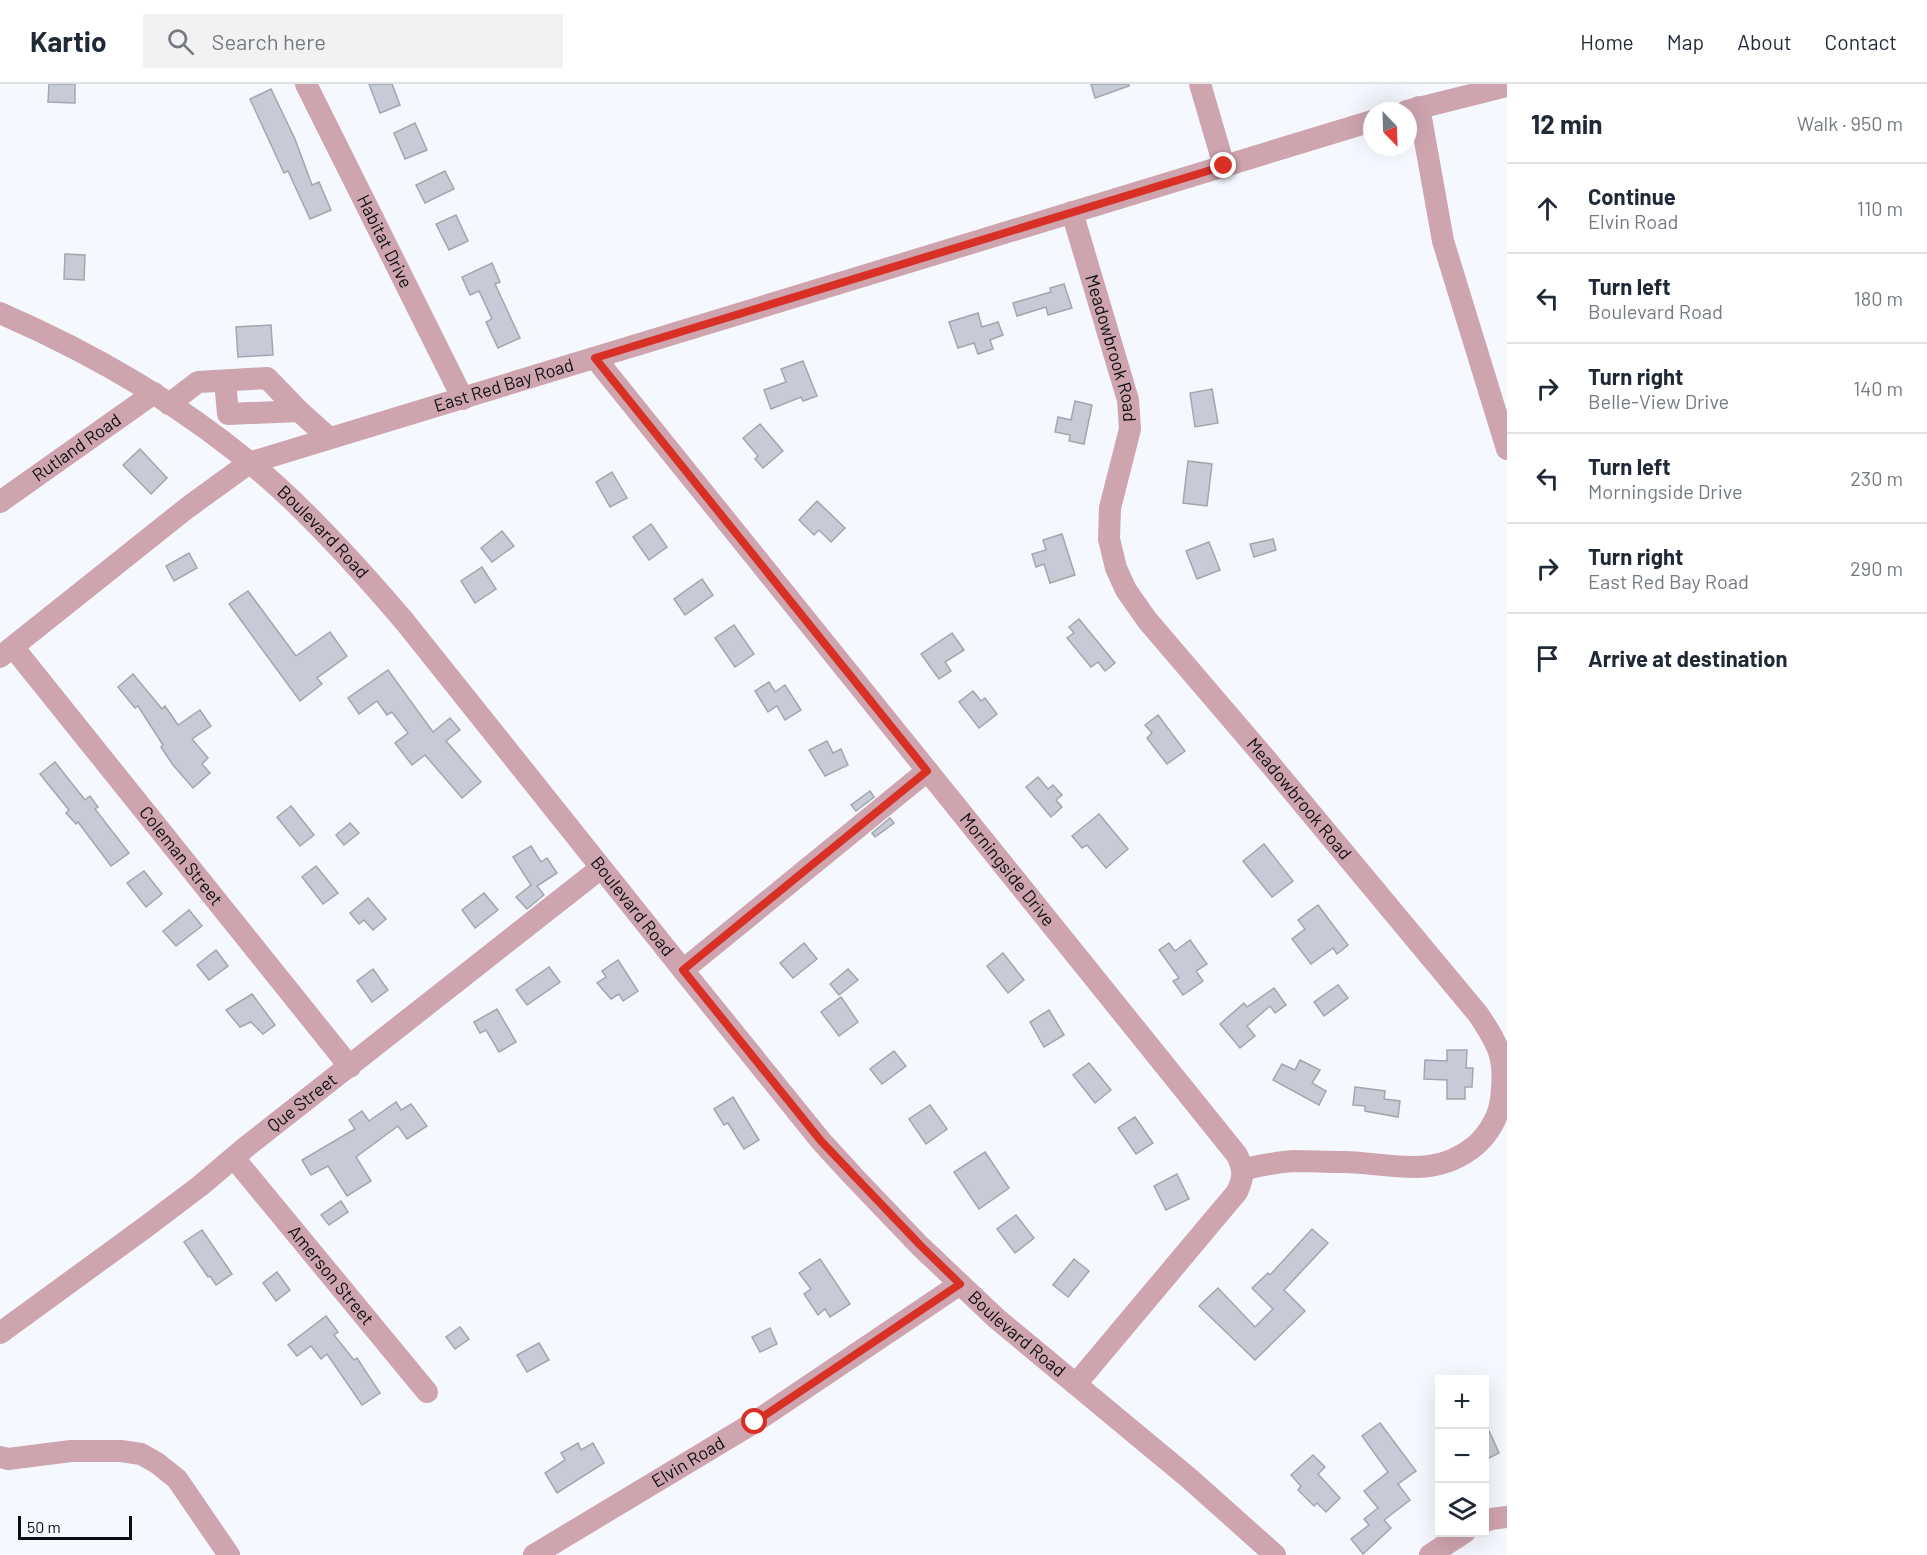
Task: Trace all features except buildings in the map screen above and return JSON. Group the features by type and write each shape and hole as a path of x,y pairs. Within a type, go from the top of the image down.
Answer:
{"street":[{"name":"Habitat Drive","path":"306,84 463,399"},
{"path":"1200,84 1224,166"},
{"path":"1417,108 1507,86"},
{"name":"East Red Bay Road","path":"6,652 187,508 249,463 1363,125"},
{"path":"1417,127 1443,241 1507,449"},
{"name":"Meadowbrook Road","path":"1072,212 1128,400 1130,429 1110,508 1109,539 1116,568 1126,590 1147,620 1478,1014 1500,1050 1504,1070 1500,1106 1488,1131 1470,1150 1446,1163 1415,1168 1358,1162 1291,1161 1244,1169"},
{"name":"Boulevard Road","path":"0,313 49,334 161,399 211,434 277,486 365,575 405,622 821,1141 890,1214 996,1318 1190,1479 1275,1555"},
{"name":"Morningside Drive","path":"595,358 1237,1155 1244,1169"},
{"name":"Rutland Road","path":"0,502 161,399 198,382 267,378 298,411"},
{"path":"211,434 228,414 225,381"},
{"path":"228,414 298,411 329,438"},
{"name":"Coleman Street","path":"6,652 350,1067"},
{"path":"683,970 927,771"},
{"name":"Que Street","path":"0,1333 153,1222 601,868"},
{"name":"Amerson Street","path":"234,1158 427,1392"},
{"path":"1076,1384 1223,1211 1244,1178 1244,1169"},
{"name":"Elvin Road","path":"534,1555 755,1422 960,1284"},
{"path":"0,1457 8,1459 71,1451 121,1451 141,1454 158,1463 177,1479 229,1555"},
{"path":"1489,1520 1507,1517"},
{"path":"1430,1555 1459,1537"}],"route":[{"path":"755,1422 960,1284 821,1141 683,970 927,771 595,358 1224,166"}]}
